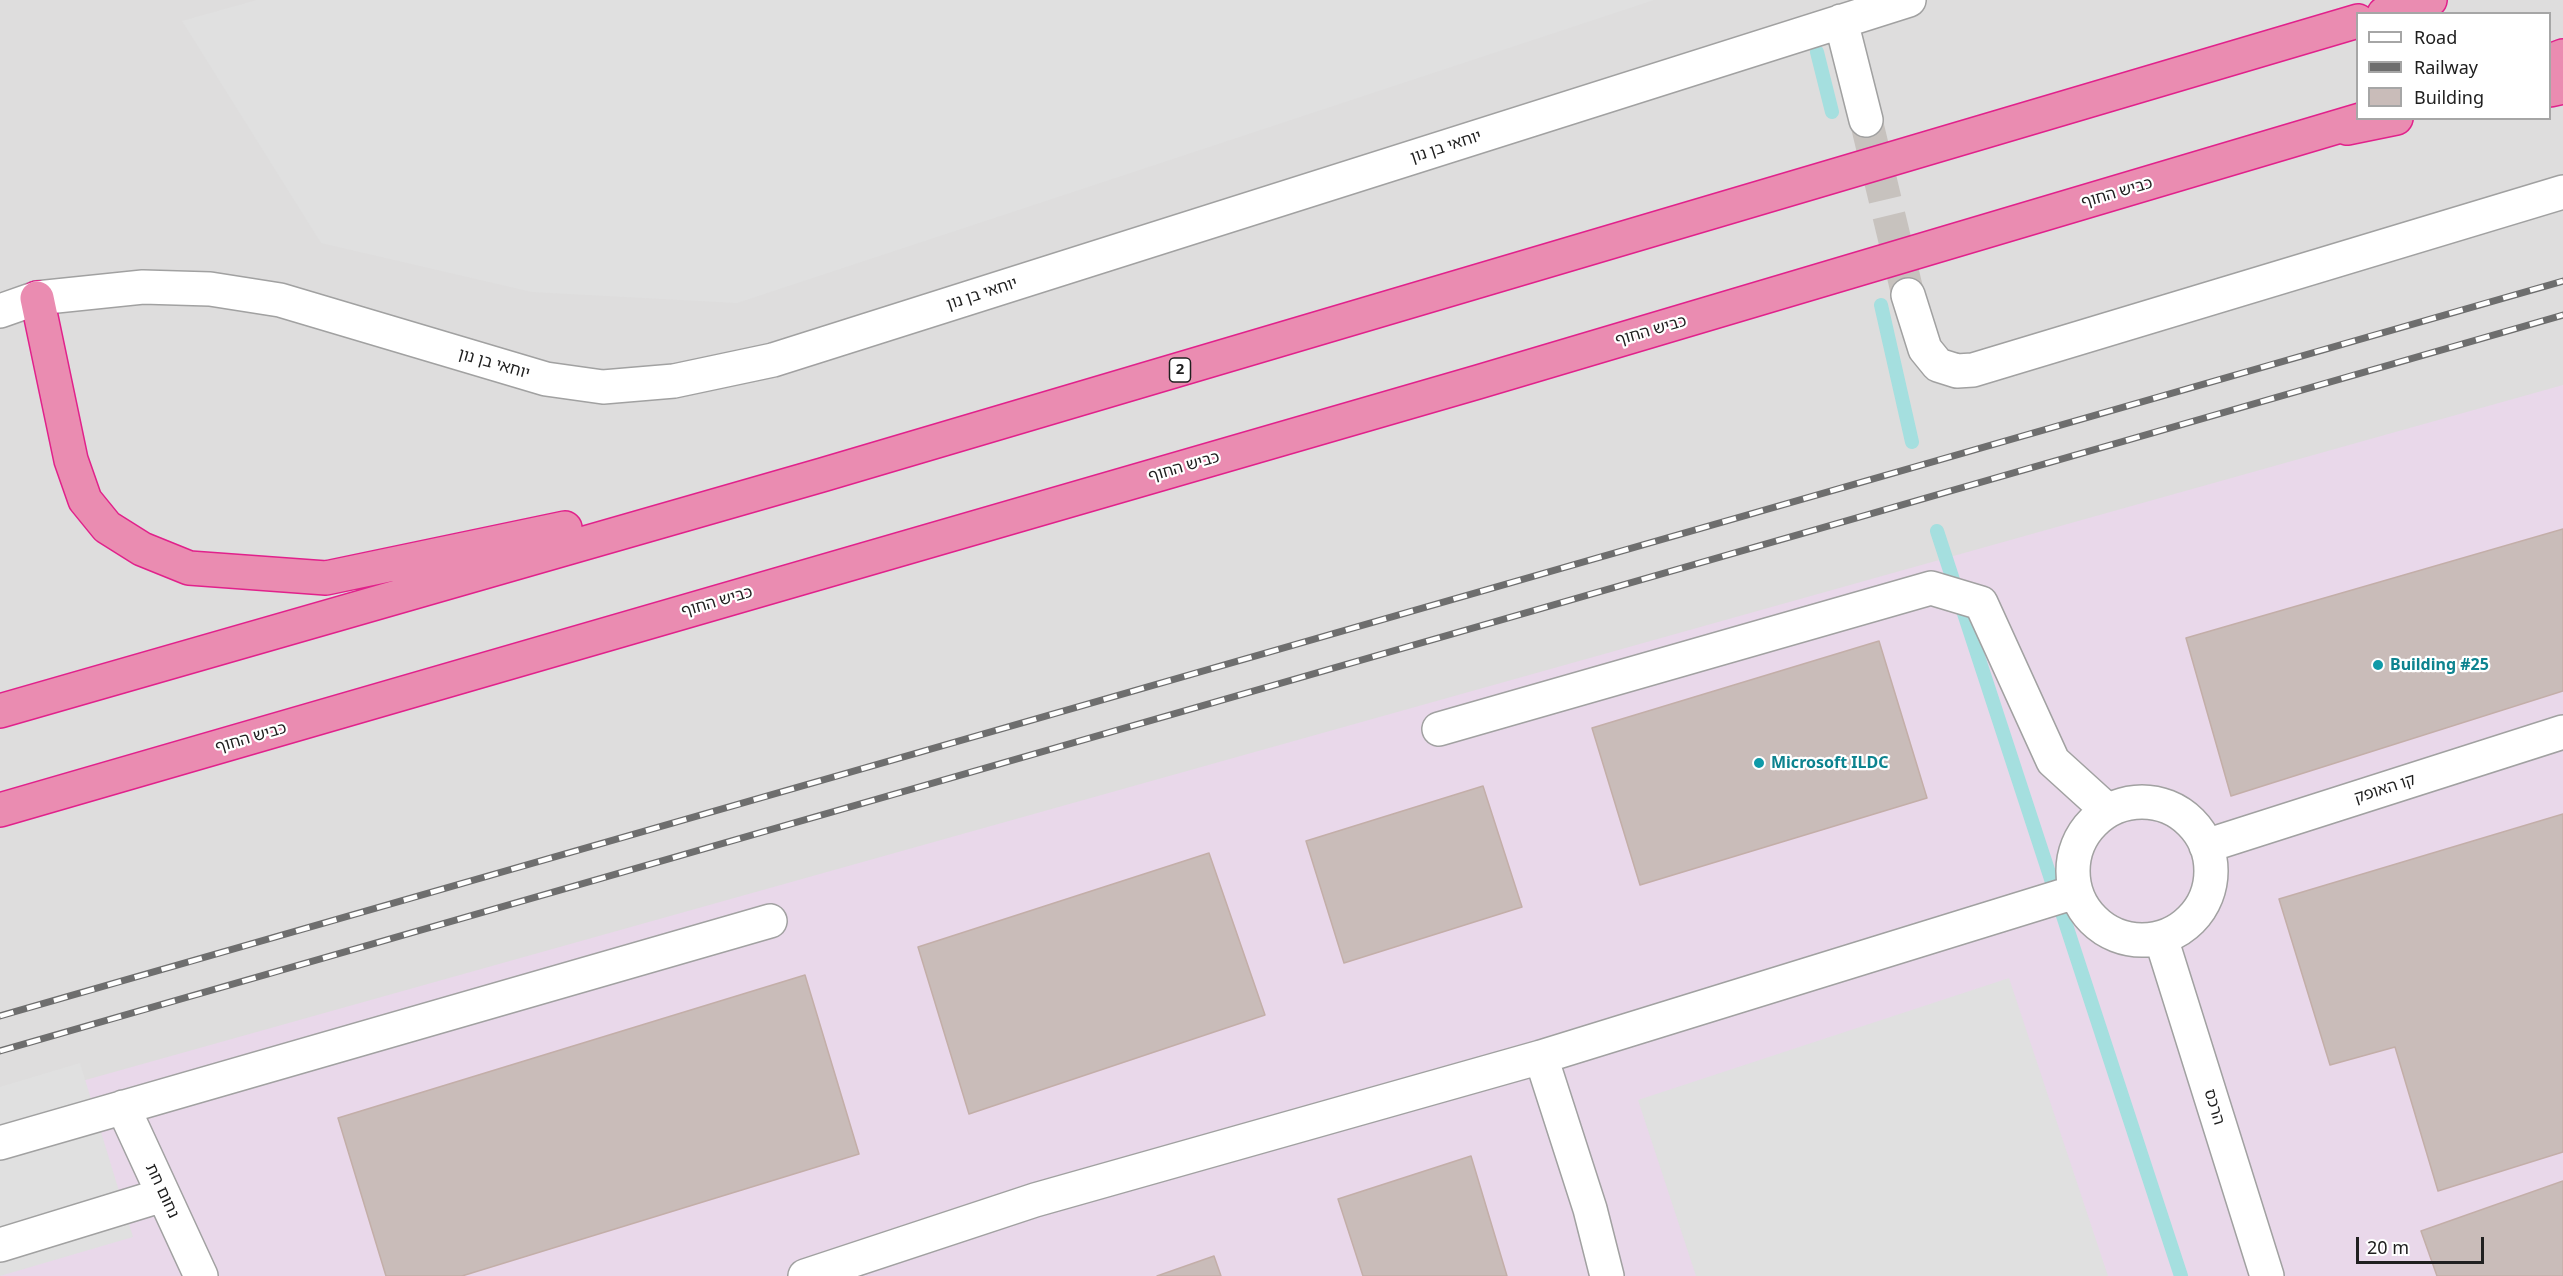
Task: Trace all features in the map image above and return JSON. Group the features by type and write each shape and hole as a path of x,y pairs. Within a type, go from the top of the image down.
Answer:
{"highway":[{"path":"2391,12 2430,0"},
{"name":"2","path":"0,711 822,475 2356,22"},
{"name":"כביש החוף","path":"0,810 1467,385 2361,120"},
{"path":"2325,132 2386,120"},
{"path":"37,298 71,460 86,500 107,527 142,549 189,568 326,578 822,475"}],"street":[{"name":"יוחאי בן נון","path":"0,311 37,298 143,287 210,289 280,300 546,379 603,387 674,381 773,360 1909,0"},
{"path":"1841,21 1866,120"},
{"path":"1908,295 1925,349 1938,364 1957,371 1973,370 2563,192"},
{"path":"1439,729 1931,588 1981,603 2053,761 2107,810"},
{"name":"קו האופק","path":"2206,846 2563,732"},
{"path":"2130,802 2154,802 2176,810 2194,825 2206,846 2211,868 2208,891 2198,912 2182,928 2161,938 2140,941 2119,937 2109,932 2100,927 2085,911 2075,892 2072,868 2077,845 2089,825 2107,810 2130,802"},
{"path":"805,1276 1035,1200 1541,1057 2075,892"},
{"path":"0,1143 770,921"},
{"name":"הרכס","path":"2161,938 2267,1276"},
{"path":"1541,1057 1590,1209 1607,1276"},
{"name":"נחום חת","path":"123,1107 201,1276"},
{"path":"0,1245 164,1195"}],"shaded area":[{"path":"0,0 2563,0 2563,1276 0,1276"},
{"path":"257,0 1654,0 737,303 532,292 321,243 182,21"},
{"path":"2563,385 2563,1276 0,1276 0,1104"},
{"path":"2009,978 2108,1276 1696,1276 1638,1100"},
{"path":"80,1063 133,1237 0,1276 0,1087"}],"building":[{"name":"Building #25","path":"2563,529 2563,691 2231,796 2186,638"},
{"name":"Microsoft ILDC","path":"1879,641 1927,798 1640,885 1592,728"},
{"path":"1483,786 1522,907 1344,963 1306,841"},
{"path":"2563,814 2563,1152 2438,1191 2395,1047 2330,1065 2279,899"},
{"path":"1209,853 1265,1015 969,1114 918,947"},
{"path":"805,975 859,1154 462,1276 386,1276 338,1118"},
{"path":"1471,1156 1507,1276 1363,1276 1338,1199"},
{"path":"2563,1181 2563,1276 2437,1276 2421,1231"},
{"path":"1214,1256 1221,1276 1157,1276"}],"waterway":[{"path":"1817,52 1832,112"},
{"path":"1881,305 1912,442"},
{"path":"1937,531 2181,1276"}],"tunnel":[{"path":"1866,120 1908,295"}],"railway":[{"path":"0,1016 2563,281"},
{"path":"0,1051 2563,315"}],"place":[{"name":"Building #25","path":"2378,665"},
{"name":"Microsoft ILDC","path":"1759,763"}]}
